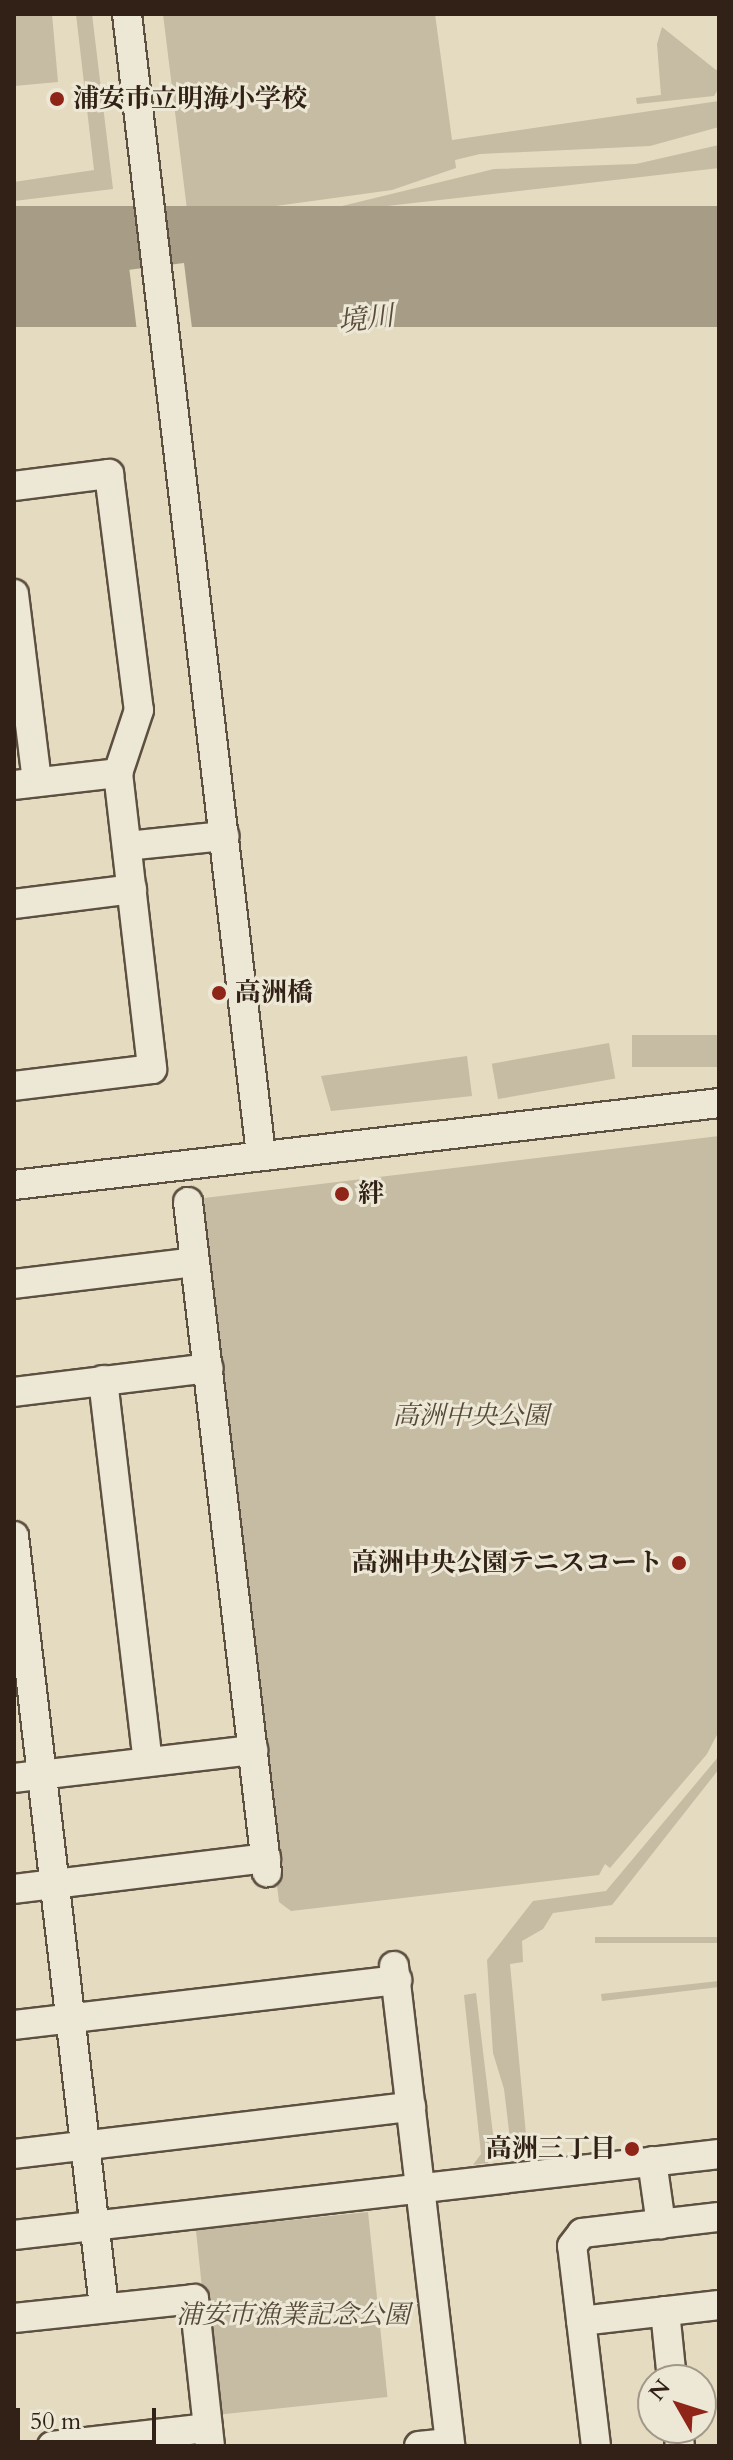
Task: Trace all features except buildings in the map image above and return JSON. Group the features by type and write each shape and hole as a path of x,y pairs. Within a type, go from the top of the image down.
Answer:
{"street":[{"path":"127,14 261,1155"},
{"path":"14,486 109,474 139,710 118,773 152,1069 14,1086"},
{"path":"14,594 25,784 118,773"},
{"path":"127,846 224,836"},
{"path":"14,904 132,889"},
{"path":"14,1185 719,1103"},
{"path":"14,1889 267,1865 188,1202"},
{"path":"14,1284 195,1262"},
{"path":"14,1392 209,1368"},
{"path":"103,1380 148,1761"},
{"path":"14,1536 28,1776 56,1884 104,2307"},
{"path":"28,1776 253,1750"},
{"path":"14,2025 395,1973 450,2444 419,2446"},
{"path":"14,2154 411,2107"},
{"path":"14,2235 719,2154"},
{"path":"652,2161 661,2224"},
{"path":"596,2446 572,2246 582,2233 719,2217"},
{"path":"14,2318 194,2299 209,2437 52,2446"},
{"path":"581,2321 719,2305"},
{"path":"665,2311 670,2364"}],"green space":[{"path":"14,14 52,14 58,82 14,86"},
{"path":"76,14 92,14 113,189 14,201 14,182 94,170"},
{"path":"163,14 435,14 452,140 719,101 719,127 650,146 480,154 455,160 456,168 392,190 188,218"},
{"path":"662,27 716,70 719,67 719,88 714,96 637,104 636,98 661,95 657,44"},
{"path":"719,145 719,168 343,211 342,206 494,169 636,164"},
{"path":"123,210 124,219 34,239 32,234 14,235 14,221"},
{"path":"632,1035 719,1035 719,1067 632,1067"},
{"path":"609,1043 615,1078 498,1099 492,1064"},
{"path":"467,1056 472,1096 331,1111 321,1076"},
{"name":"高洲中央公園","path":"719,1136 719,1731 707,1754 610,1868 605,1864 599,1875 291,1911 279,1902 196,1199"},
{"path":"719,1756 719,1769 612,1905 553,1913 543,1929 522,1941 523,1962 510,1964 528,2156 512,2156 504,2089 493,2053 487,1960 533,1901 606,1891"},
{"path":"595,1937 719,1937 719,1943 595,1943"},
{"path":"719,1981 719,1987 602,2001 601,1994"},
{"path":"476,1993 495,2151 488,2163 473,2165 481,2154 464,1995"},
{"name":"浦安市漁業記念公園","path":"368,2212 387,2397 215,2415 196,2230"}],"water":[{"name":"境川","path":"14,206 719,206 719,327 14,327"}],"pier":[{"path":"184,263 200,391 145,398 129,270"}],"place":[{"name":"浦安市立明海小学校","path":"57,99"},
{"name":"高洲橋","path":"219,993"},
{"name":"絆","path":"342,1194"},
{"name":"高洲中央公園テニスコート","path":"679,1563"},
{"name":"高洲三丁目","path":"632,2149"}]}
